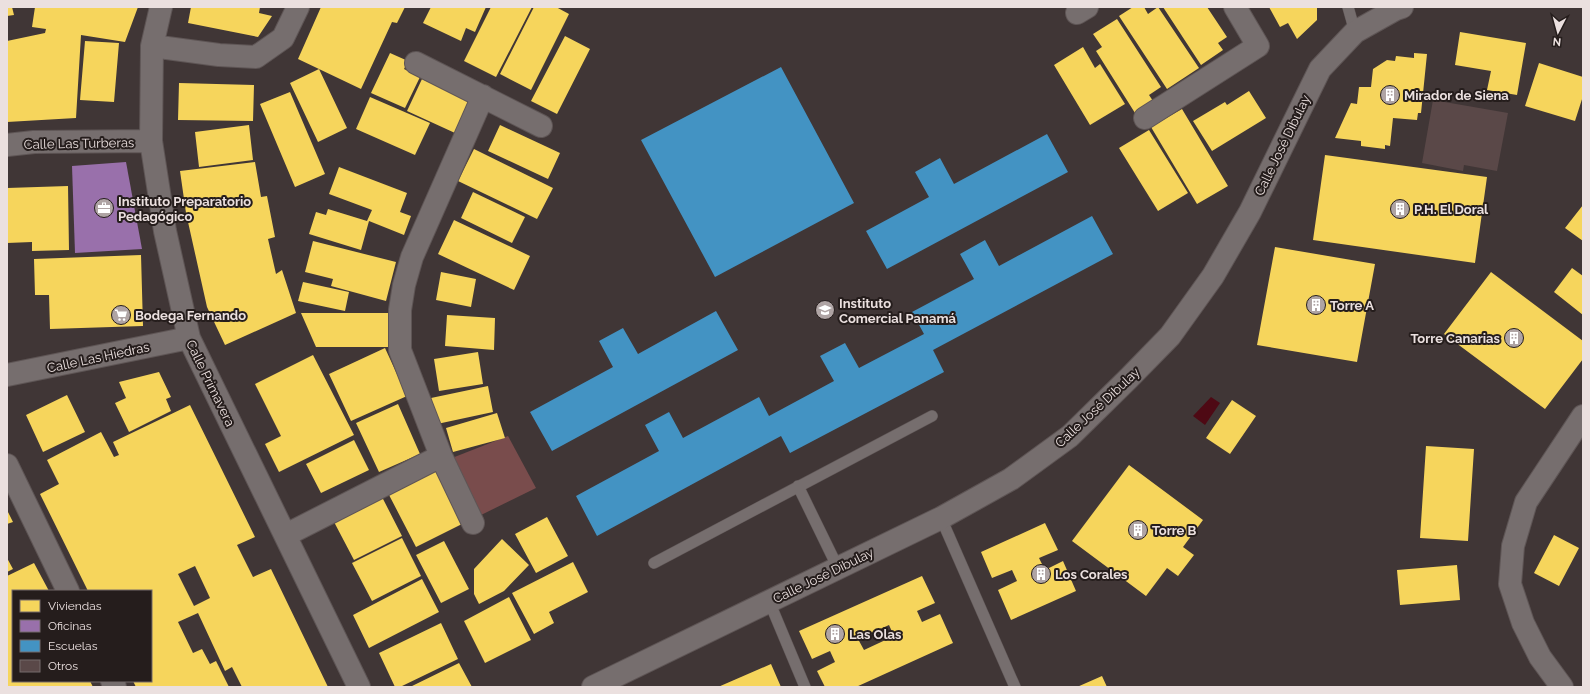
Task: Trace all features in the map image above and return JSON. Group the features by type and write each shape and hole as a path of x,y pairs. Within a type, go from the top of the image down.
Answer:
{"street":[{"name":"Calle Primavera","path":"160,7 152,46 151,141 165,231 189,338 359,687"},
{"path":"152,46 219,55 256,57 283,38 298,7"},
{"path":"1145,118 1258,46 1235,7"},
{"name":"Calle José Dibulay","path":"593,687 941,518 1011,479 1070,436 1170,336 1213,276 1246,219 1320,69 1355,32 1402,7"},
{"path":"416,63 542,126"},
{"path":"473,523 441,456 400,350 400,310 404,285 412,257 483,96"},
{"name":"Calle Las Turberas","path":"7,145 34,142 151,141"},
{"name":"Calle Las Hiedras","path":"7,375 189,338"},
{"path":"1562,687 1540,657 1523,623 1510,584 1513,546 1526,502 1583,416"},
{"path":"286,535 441,456"},
{"path":"7,465 68,590"}],"lane":[{"path":"1348,7 1355,32"},
{"path":"654,563 932,416"},
{"path":"798,486 838,568"},
{"path":"941,518 1015,687"},
{"path":"769,601 805,687"}],"shaded area":[{"path":"1211,397 1220,403 1205,425 1193,416"},
{"path":"508,436 536,488 479,516 452,458"}],"building: Viviendas":[{"path":"7,7 12,7 14,15 7,16"},
{"path":"35,7 138,7 125,42 81,35 76,118 7,122 7,41 45,33 46,29 32,27"},
{"path":"191,7 260,7 259,13 272,16 258,37 188,23"},
{"path":"321,7 405,7 397,23 392,22 361,89 298,59"},
{"path":"431,7 486,7 475,32 466,28 461,41 423,23"},
{"path":"491,7 532,7 496,77 464,61"},
{"path":"534,7 556,7 569,14 531,90 500,74"},
{"path":"1133,7 1144,7 1148,14 1158,7 1199,68 1167,89 1119,16"},
{"path":"1163,7 1207,7 1227,37 1218,43 1223,50 1201,65"},
{"path":"1269,7 1317,7 1317,20 1297,39 1288,23 1280,27"},
{"path":"1117,19 1161,87 1149,95 1153,101 1135,113 1096,51 1102,47 1093,34"},
{"path":"1460,32 1526,43 1517,95 1487,90 1491,71 1455,65"},
{"path":"565,36 590,49 557,114 531,101"},
{"path":"85,41 119,43 114,102 80,100"},
{"path":"1083,47 1095,68 1100,64 1125,104 1090,125 1054,65"},
{"path":"390,53 408,61 404,69 420,77 405,108 371,93"},
{"name":"Mirador de Siena","path":"1414,53 1427,54 1421,113 1418,113 1417,120 1393,118 1390,146 1385,145 1385,149 1361,146 1361,141 1335,138 1351,103 1357,104 1359,87 1371,87 1373,69 1387,60 1395,61 1396,56 1414,58"},
{"path":"1539,63 1583,77 1583,96 1575,121 1525,106"},
{"path":"319,69 347,128 318,142 290,83"},
{"path":"422,79 470,101 455,133 407,111"},
{"path":"179,83 254,85 253,121 178,120"},
{"path":"1249,91 1266,118 1212,151 1193,121 1225,102 1227,105"},
{"path":"290,92 325,174 295,187 260,104"},
{"path":"370,97 430,123 415,155 356,129"},
{"path":"1182,109 1228,186 1197,204 1151,127"},
{"path":"249,125 253,160 199,167 195,132"},
{"path":"500,125 560,153 548,179 488,151"},
{"path":"1149,130 1188,193 1158,211 1119,148"},
{"path":"474,149 553,188 537,219 458,181"},
{"name":"P.H. El Doral","path":"1325,155 1487,177 1475,263 1313,240"},
{"path":"255,162 261,197 267,196 275,237 268,239 276,274 282,270 296,313 225,345 207,307 186,213 180,171"},
{"path":"339,167 407,193 400,212 411,216 404,235 369,221 361,250 309,234 316,212 326,215 328,209 367,221 372,210 329,194"},
{"path":"68,186 69,250 32,251 32,242 7,243 7,188"},
{"path":"473,192 525,217 512,243 461,218"},
{"path":"1583,205 1583,241 1565,228"},
{"path":"454,220 530,256 514,290 438,254"},
{"path":"313,241 396,262 386,301 331,286 333,279 305,272"},
{"name":"Torre A","path":"1275,247 1375,264 1357,362 1257,345"},
{"path":"141,255 143,326 50,329 49,295 35,295 34,259"},
{"path":"1572,268 1583,276 1583,315 1554,292"},
{"path":"441,272 476,279 471,307 436,300"},
{"name":"Torre Canarias","path":"1491,272 1583,341 1583,359 1545,409 1444,334"},
{"path":"303,282 349,292 345,311 298,301"},
{"path":"301,313 390,313 390,347 316,347"},
{"path":"447,315 495,318 494,350 445,346"},
{"path":"385,348 407,396 351,421 329,374"},
{"path":"478,352 483,384 439,391 434,359"},
{"path":"313,355 354,435 279,472 265,444 281,436 255,384"},
{"path":"159,372 171,397 166,399 171,411 129,432 115,403 126,398 119,382"},
{"path":"488,386 493,412 437,424 431,398"},
{"path":"67,395 85,432 43,452 26,415"},
{"path":"1232,400 1256,416 1230,454 1206,438"},
{"path":"398,404 420,454 379,472 356,423"},
{"path":"190,405 255,537 237,545 253,577 271,569 328,687 242,687 232,667 225,671 198,613 178,622 193,653 202,649 210,664 216,661 229,687 136,687 134,682 152,682 152,590 88,590 40,494 59,484 47,460 101,432 114,457 119,455 113,442","holes":["195,566 210,598 194,606 178,574"]},
{"path":"497,413 505,438 453,452 446,428"},
{"path":"354,440 369,470 321,493 306,464"},
{"path":"1426,446 1474,449 1468,541 1420,538"},
{"name":"Torre B","path":"1129,465 1203,520 1183,547 1194,555 1178,576 1167,568 1146,596 1072,541"},
{"path":"438,468 466,522 416,547 388,493"},
{"path":"381,495 402,536 354,560 333,520"},
{"path":"7,510 13,522 7,524"},
{"path":"547,517 568,556 536,573 515,534"},
{"name":"Los Corales","path":"1045,523 1058,550 1039,558 1045,570 1063,561 1076,591 1011,620 998,590 1017,581 1012,570 992,578 981,552"},
{"path":"1554,535 1579,548 1559,586 1534,573"},
{"path":"402,538 421,576 372,601 352,563"},
{"path":"502,539 529,565 504,591 479,604 474,594 474,569"},
{"path":"444,541 469,589 441,603 416,555"},
{"path":"7,558 13,569 7,572"},
{"path":"573,562 588,592 549,612 554,623 534,634 512,593"},
{"path":"34,563 48,590 12,590 12,682 90,682 93,687 7,687 7,576"},
{"path":"1457,565 1460,600 1400,605 1397,570"},
{"name":"Las Olas","path":"922,576 935,603 917,611 922,622 940,614 953,643 856,687 825,687 817,671 835,662 830,651 812,659 799,631","holes":["889,625 894,636 864,650 858,639"]},
{"path":"422,579 439,612 369,648 353,615"},
{"path":"509,597 531,640 485,663 464,621"},
{"path":"441,623 458,659 400,687 395,687 379,653"},
{"path":"459,663 472,687 410,687"},
{"path":"771,664 781,687 718,687"},
{"path":"1102,676 1107,687 1077,687"}],"building: Oficinas":[{"name":"Instituto Preparatorio Pedagógico","path":"126,162 142,249 75,253 72,166"}],"building: Escuelas":[{"path":"781,67 854,203 715,277 641,140"},
{"path":"1047,134 1068,172 887,269 866,231 929,197 915,172 940,158 954,184"},
{"path":"1092,216 1113,254 933,350 944,372 790,453 781,436 597,536 576,496 659,451 645,425 669,412 683,438 759,397 769,416 834,381 820,356 845,343 859,368 924,334 912,312 974,279 960,254 985,240 999,266"},
{"path":"716,311 738,350 552,451 530,412 613,367 599,341 623,328 638,354"}],"building: Otros":[{"path":"1433,100 1508,113 1497,171 1464,165 1463,171 1422,163"}],"place":[{"name":"Mirador de Siena","path":"1390,95"},
{"name":"Instituto Preparatorio Pedagógico","path":"104,208"},
{"name":"P.H. El Doral","path":"1400,209"},
{"name":"Torre A","path":"1316,305"},
{"name":"Instituto Comercial Panamá","path":"825,310"},
{"name":"Bodega Fernando","path":"121,315"},
{"name":"Torre Canarias","path":"1514,338"},
{"name":"Torre B","path":"1138,530"},
{"name":"Los Corales","path":"1041,574"},
{"name":"Las Olas","path":"835,634"}]}
